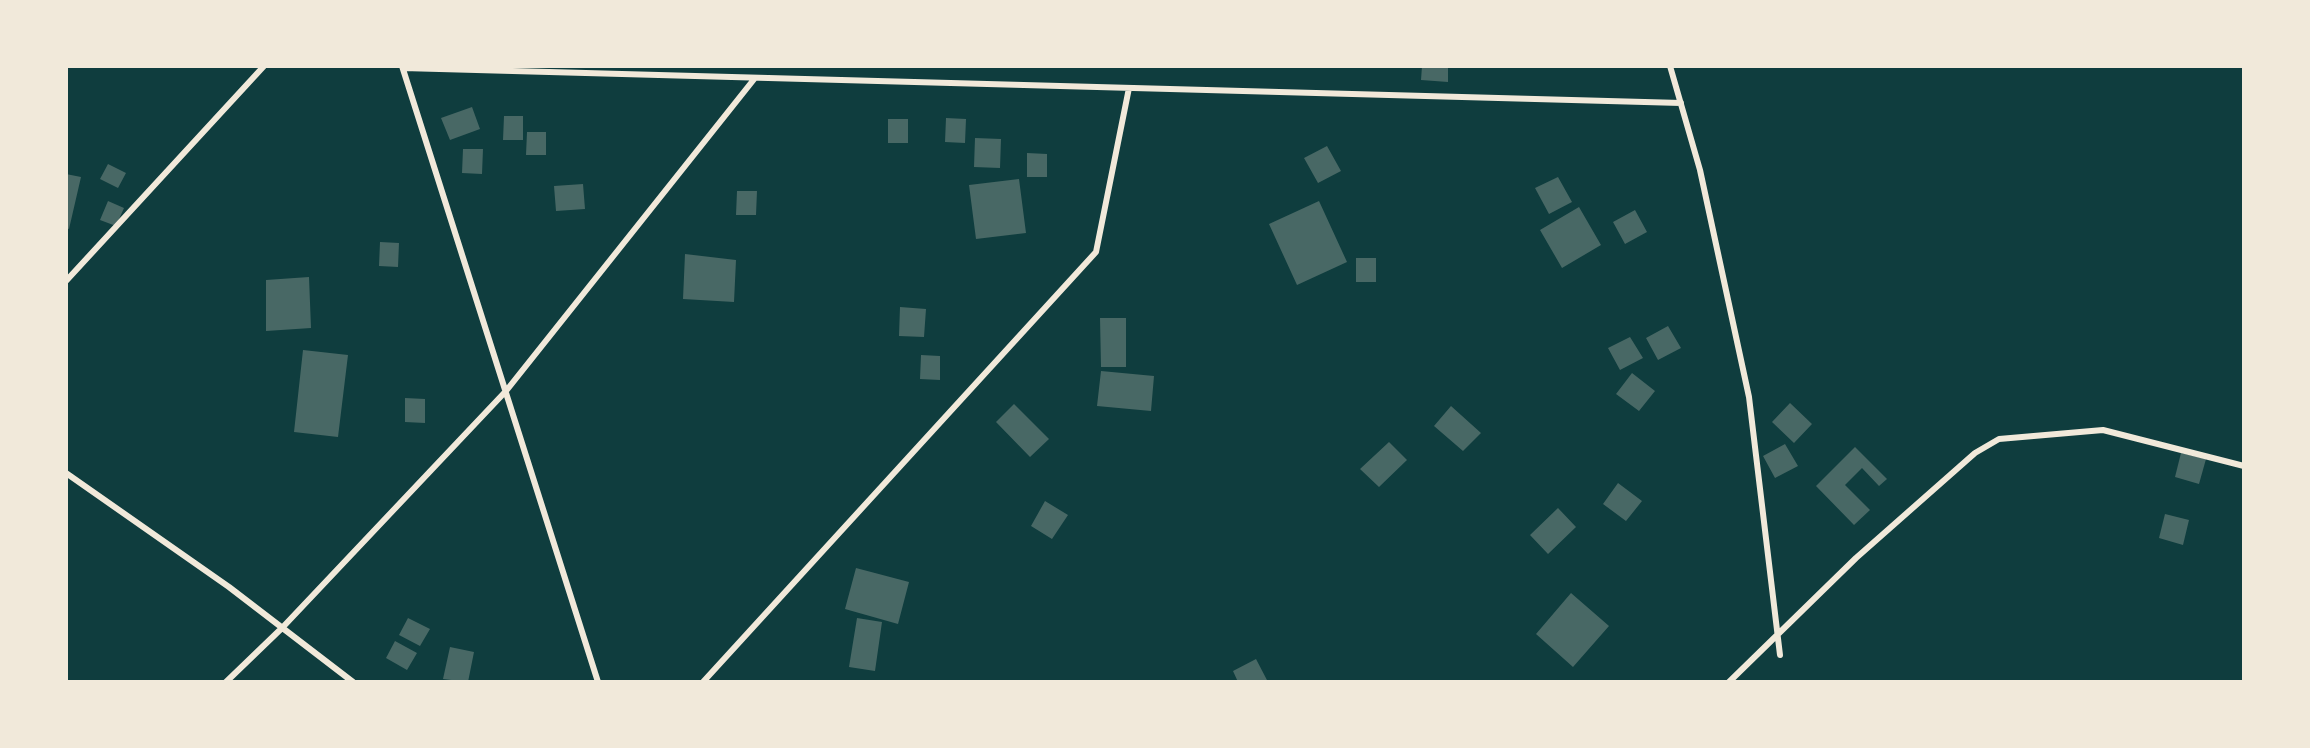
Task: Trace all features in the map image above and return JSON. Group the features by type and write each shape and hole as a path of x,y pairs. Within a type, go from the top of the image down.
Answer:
{"street":[{"path":"66,281 264,66"},
{"path":"1670,66 1700,170 1749,398 1780,656"},
{"path":"598,682 402,67 1681,103"},
{"path":"226,682 282,627 506,392 755,78"},
{"path":"703,682 1096,252 1129,88"},
{"path":"1729,682 1857,558 1975,453 1999,440 2103,430 2244,466"},
{"path":"66,473 229,587 353,682"}],"building":[{"path":"1422,66 1448,66 1448,82 1421,80"},
{"path":"472,107 480,129 450,140 441,118"},
{"path":"504,116 523,116 523,140 503,140"},
{"path":"946,118 966,119 965,143 945,142"},
{"path":"888,119 908,119 908,143 888,143"},
{"path":"527,132 546,132 546,155 526,155"},
{"path":"975,138 1001,139 1000,168 974,167"},
{"path":"1327,146 1341,171 1318,183 1304,158"},
{"path":"463,149 483,149 482,174 462,173"},
{"path":"1027,153 1047,154 1047,177 1027,177"},
{"path":"108,164 126,173 118,188 100,179"},
{"path":"66,174 81,177 69,229 66,228"},
{"path":"1558,177 1572,202 1549,214 1535,188"},
{"path":"1019,179 1026,233 976,239 969,185"},
{"path":"583,184 585,209 556,211 554,186"},
{"path":"737,191 757,191 756,215 736,215"},
{"path":"108,201 124,208 116,226 100,220"},
{"path":"1319,201 1347,262 1297,285 1269,224"},
{"path":"1579,207 1601,245 1562,268 1540,230"},
{"path":"1635,210 1647,232 1625,244 1613,222"},
{"path":"380,242 399,243 398,267 379,266"},
{"path":"685,254 736,260 734,302 683,299"},
{"path":"1356,258 1376,258 1376,282 1356,282"},
{"path":"309,277 311,328 266,331 266,280"},
{"path":"900,307 926,309 924,337 899,336"},
{"path":"1100,318 1126,318 1126,367 1101,367"},
{"path":"1668,326 1681,348 1658,360 1646,338"},
{"path":"1630,337 1643,358 1620,370 1608,348"},
{"path":"303,350 348,355 338,437 294,432"},
{"path":"921,355 940,356 940,380 920,379"},
{"path":"1101,371 1154,376 1151,411 1097,406"},
{"path":"1632,373 1655,391 1639,411 1616,394"},
{"path":"405,398 425,399 425,423 405,422"},
{"path":"1790,403 1812,424 1794,443 1772,422"},
{"path":"1014,404 1049,439 1030,457 996,422"},
{"path":"1451,406 1481,433 1463,451 1434,426"},
{"path":"1389,442 1407,460 1379,487 1360,469"},
{"path":"1785,444 1798,466 1775,478 1763,456"},
{"path":"1855,447 1887,479 1879,486 1862,468 1845,485 1870,510 1854,525 1816,486"},
{"path":"2181,453 2206,459 2199,484 2175,477"},
{"path":"1618,483 1642,501 1626,521 1603,504"},
{"path":"1045,501 1068,515 1052,539 1031,526"},
{"path":"1558,508 1576,527 1548,554 1530,535"},
{"path":"2165,514 2189,520 2183,545 2159,538"},
{"path":"856,568 909,582 898,624 845,609"},
{"path":"1571,593 1609,626 1573,667 1536,634"},
{"path":"408,618 430,629 420,646 399,635"},
{"path":"857,618 882,622 875,671 849,667"},
{"path":"395,641 417,653 407,670 386,658"},
{"path":"450,647 474,652 468,682 443,679"},
{"path":"1256,659 1268,682 1238,682 1233,671"}]}
